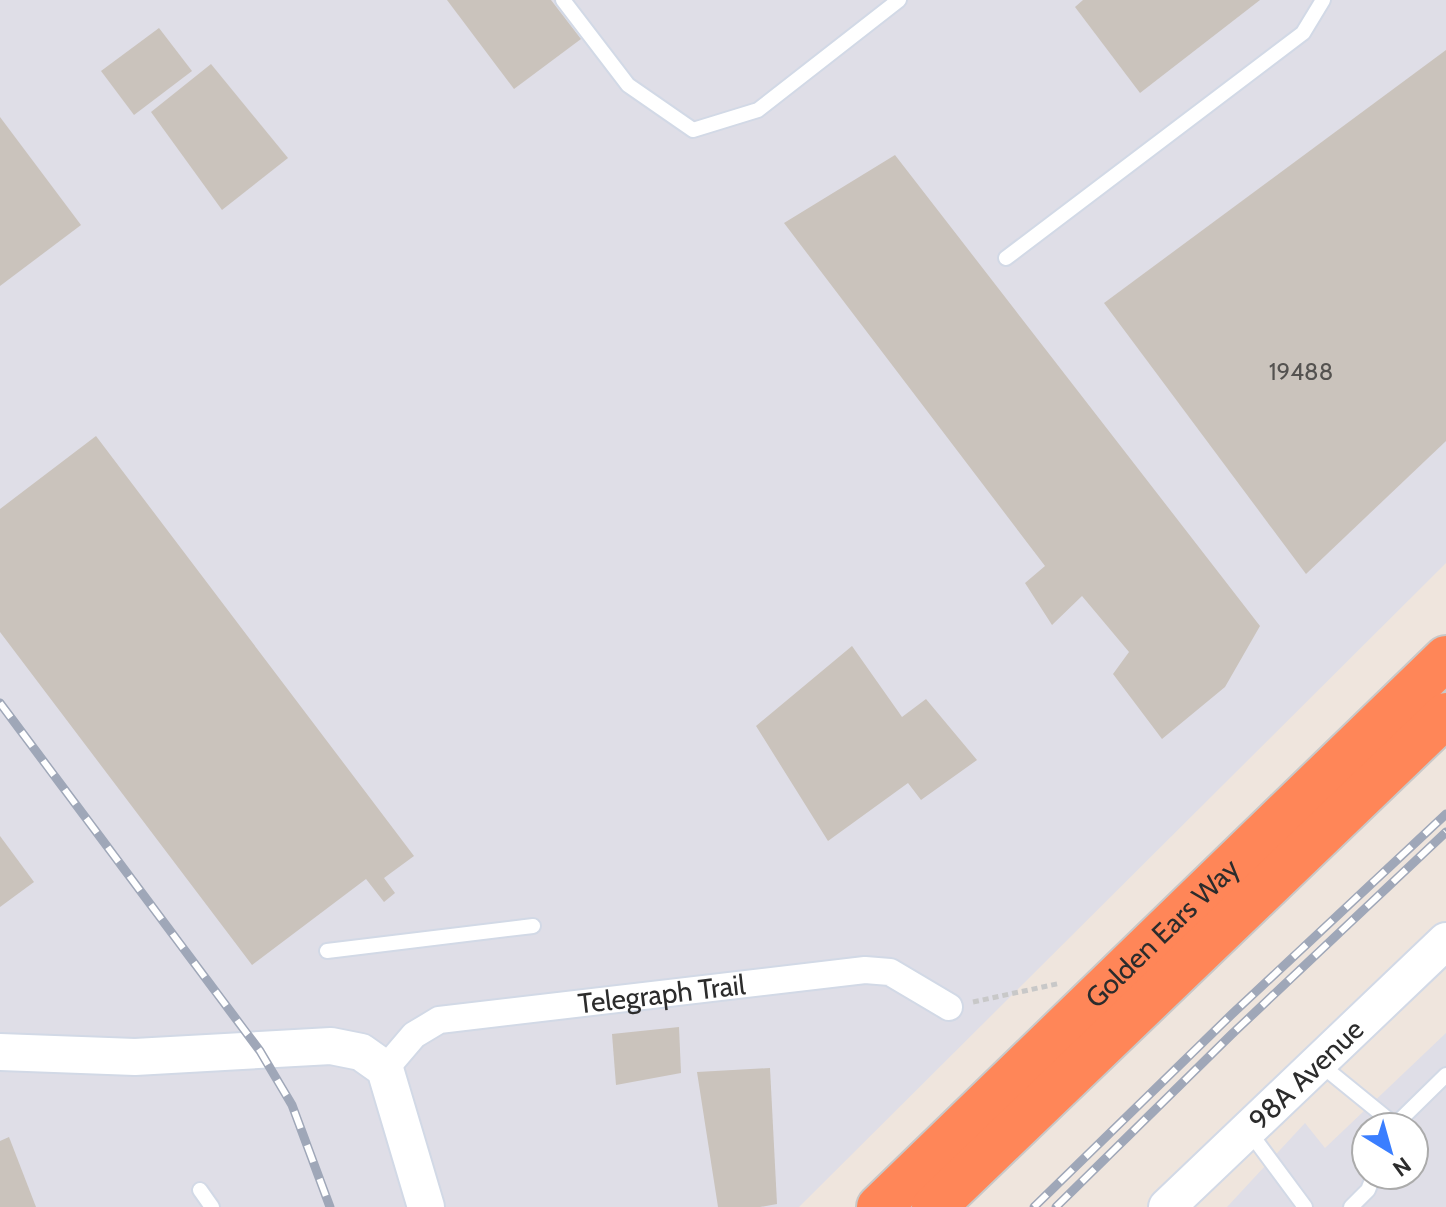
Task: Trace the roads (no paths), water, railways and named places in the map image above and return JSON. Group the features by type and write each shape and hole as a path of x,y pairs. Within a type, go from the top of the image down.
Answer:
{"highway":[{"name":"Golden Ears Way","path":"879,1207 1446,658"},
{"name":"Golden Ears Way","path":"934,1207 1446,715"}],"street":[{"name":"98A Avenue","path":"1167,1207 1446,941"},
{"name":"Telegraph Trail","path":"385,1069 414,1035 439,1020 865,970 890,972 949,1007"},
{"path":"0,1052 135,1057 331,1046 361,1052 385,1069 426,1207"}],"lane":[{"path":"563,0 628,85 693,130 758,110 899,0"},
{"path":"1006,258 1303,33 1323,0"},
{"path":"327,951 533,926"},
{"path":"1318,1063 1376,1111"},
{"path":"1409,1111 1446,1075"},
{"path":"1247,1130 1305,1207"},
{"path":"200,1190 212,1207"},
{"path":"1351,1207 1367,1191"}],"railway":[{"path":"0,703 260,1051 292,1105 330,1207"},
{"path":"1034,1207 1231,1015 1446,814"},
{"path":"1056,1207 1232,1034 1446,832"}]}
